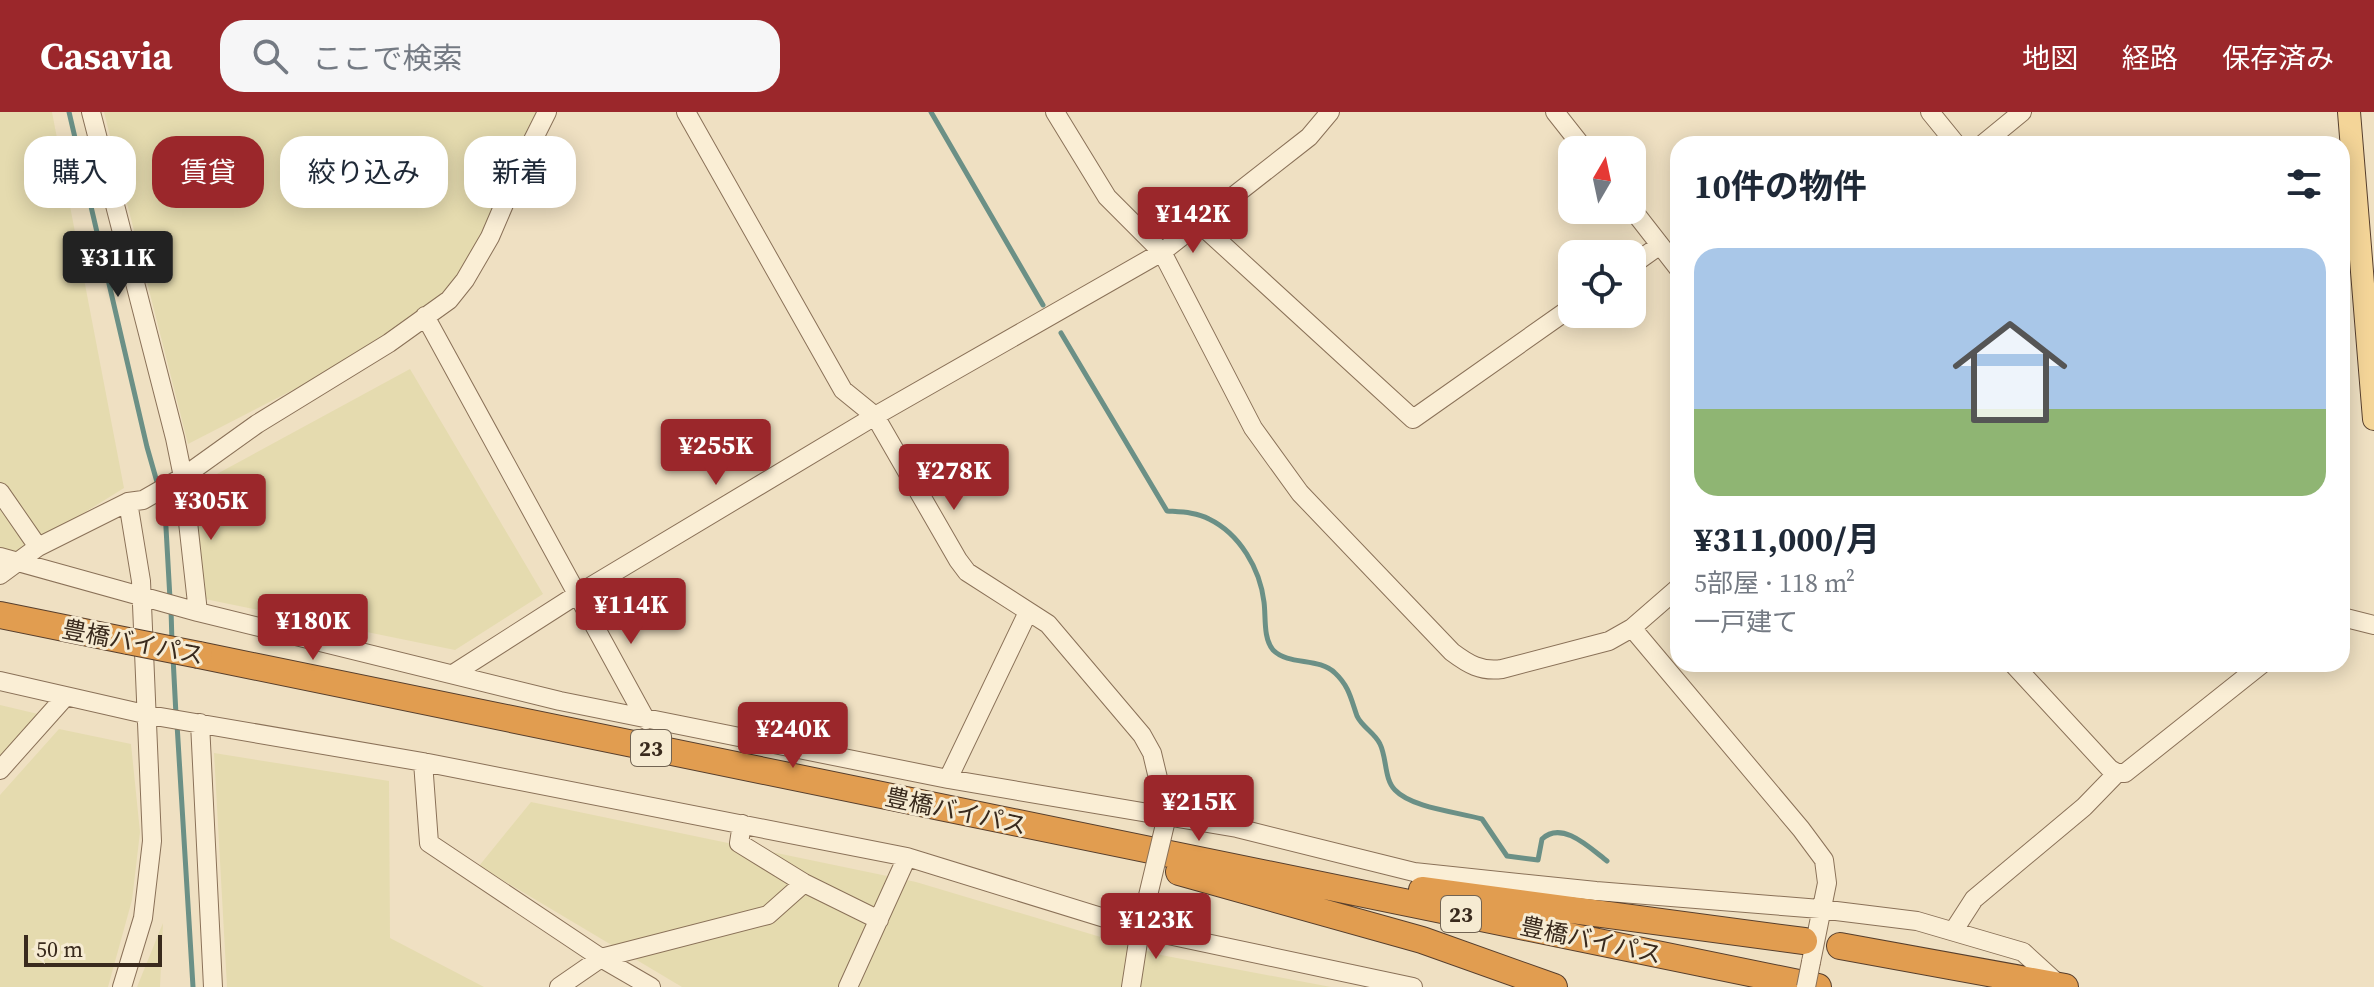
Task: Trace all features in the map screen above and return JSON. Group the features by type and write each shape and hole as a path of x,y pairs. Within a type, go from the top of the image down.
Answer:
{"highway":[{"name":"豊橋バイパス","path":"0,615 1240,868 1811,963"},
{"name":"23","path":"1103,841 1187,875 1422,940 1554,987"},
{"name":"23","path":"1240,868 1440,892 1811,963"},
{"path":"1840,946 2062,986"}],"main road":[{"path":"2349,112 2374,419"}],"street":[{"path":"91,112 175,438 192,609"},
{"path":"0,575 9,559 178,480 257,424 389,343 449,300 465,280 490,237 547,112"},
{"path":"686,112 843,390 875,416 967,572 1048,624 1142,735 1152,753 1167,816 1140,929 1131,987"},
{"path":"1055,112 1107,197 1162,252 1253,428 1300,493 1452,652 1471,666 1491,671 1609,641 1632,628 1670,595"},
{"path":"453,674 578,594 875,416 1162,252 1309,137 1330,112"},
{"path":"1555,112 1574,136"},
{"path":"1930,112 1950,136"},
{"path":"1993,136 2022,112"},
{"path":"1200,224 1413,419 1558,317"},
{"path":"1644,224 1670,258"},
{"path":"1646,255 1660,245"},
{"path":"425,316 646,720"},
{"path":"0,492 38,547"},
{"path":"122,987 143,918 152,841 154,716 148,599 141,581 135,501"},
{"path":"9,559 148,599 646,720 948,779 1237,828 1414,872 1596,891 1820,909 1917,921 2023,952 2062,986"},
{"path":"948,779 1028,612"},
{"path":"2350,619 2374,625"},
{"path":"1632,628 1824,860 1827,883 1806,987"},
{"path":"2020,672 2117,773 2125,773 2252,672"},
{"path":"0,681 154,716 423,762 907,857 1140,929 1373,982 1413,987"},
{"path":"0,770 66,696"},
{"path":"193,722 213,987"},
{"path":"423,762 429,843 601,958 651,987"},
{"path":"1954,930 1974,899 2084,807 2117,773"},
{"path":"742,824 739,843 804,883 879,920"},
{"path":"848,987 907,857"},
{"path":"559,987 601,958 768,915 804,883"}],"shaded area":[{"path":"0,112 52,112 57,136 24,136 24,208 70,208 124,488 0,565"},
{"path":"104,112 540,112 530,136 464,136 464,208 499,208 458,305 188,444 128,208 136,208 136,136 110,136"},
{"path":"410,369 543,594 455,650 200,598 191,488"},
{"path":"0,705 38,714 0,756"},
{"path":"59,729 131,744 140,832 132,900 108,987 0,987 0,795"},
{"path":"214,753 389,781 390,938 484,987 227,987"},
{"path":"531,802 916,882 1161,955 1331,987 682,987 479,866"},
{"path":"163,923 160,987 137,987"}],"waterway":[{"path":"69,112 147,447 165,510 170,599"},
{"path":"931,112 1043,305"},
{"path":"1061,333 1167,511 1209,519 1230,534 1247,554 1262,590 1266,633 1273,650 1287,658 1328,668 1344,683 1359,720 1380,744 1389,780 1395,790 1412,801 1482,819 1507,856 1538,860 1542,839 1558,833 1576,838 1607,861"},
{"path":"171,609 172,643"},
{"path":"173,657 176,715"},
{"path":"177,724 193,987"}]}
